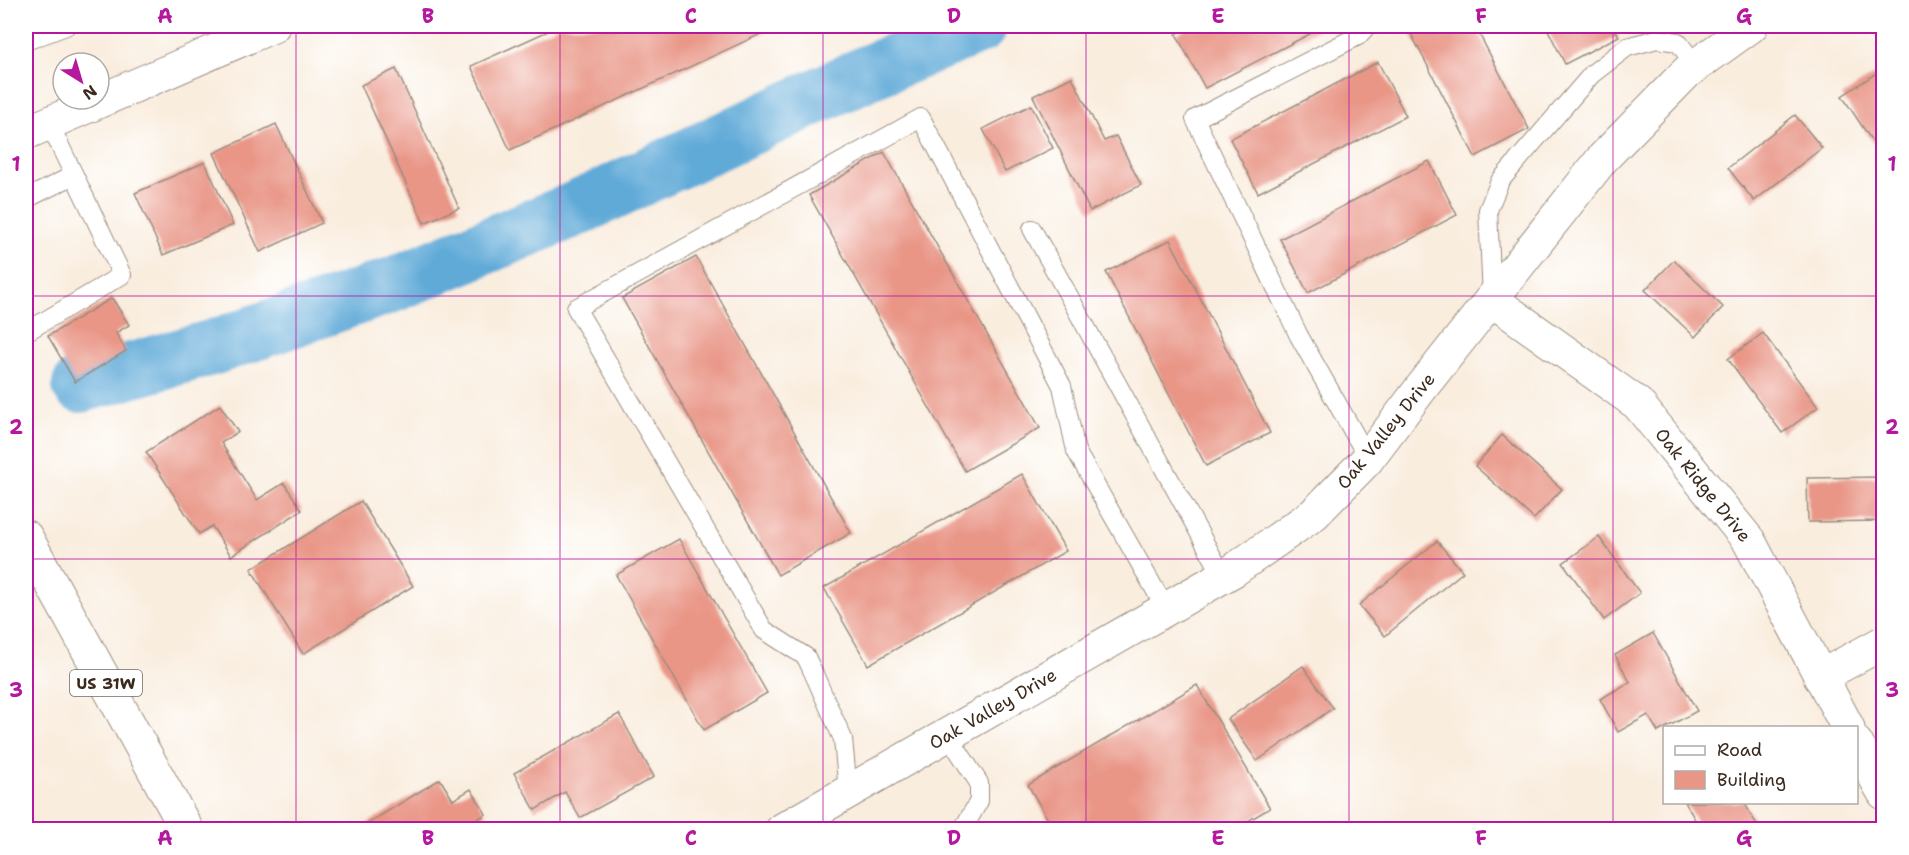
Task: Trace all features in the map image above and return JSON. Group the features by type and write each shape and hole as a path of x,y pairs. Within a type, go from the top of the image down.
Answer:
{"street":[{"path":"37,128 273,26"},
{"name":"Oak Valley Drive","path":"804,824 848,792 1223,576 1314,514 1368,458 1603,158 1687,72 1751,26"},
{"name":"Oak Ridge Drive","path":"1492,300 1638,404 1749,541 1847,726"},
{"name":"US 31W","path":"26,537 187,830"},
{"path":"1820,677 1884,642"},
{"path":"1858,745 1884,793"}],"lane":[{"path":"26,41 66,26"},
{"path":"1366,26 1358,36 1195,119 1299,336 1368,458"},
{"path":"1492,300 1488,210 1500,181 1592,74 1627,47 1657,39 1678,42 1696,66"},
{"path":"848,792 843,739 806,657 764,630 576,308 921,118 1062,386 1077,451 1166,609"},
{"path":"26,332 122,275 74,175 37,128"},
{"path":"26,198 74,175"},
{"path":"1032,229 1223,576"},
{"path":"948,735 979,783 979,801 960,830"}],"building":[{"path":"559,26 778,26 510,150 471,66"},
{"path":"1192,26 1325,26 1205,88 1176,34"},
{"path":"1407,26 1475,26 1529,129 1475,157"},
{"path":"1546,26 1613,26 1619,36 1565,64"},
{"path":"1378,62 1406,116 1258,193 1230,139"},
{"path":"1884,68 1884,159 1842,96"},
{"path":"396,69 459,208 424,223 361,85"},
{"path":"1072,77 1104,141 1116,136 1141,185 1090,211 1033,96"},
{"path":"1031,105 1053,148 1005,172 983,129"},
{"path":"1795,115 1822,148 1754,201 1728,168"},
{"path":"276,124 322,223 260,252 214,153"},
{"path":"884,152 1040,428 965,471 809,195"},
{"path":"1429,161 1457,215 1308,293 1280,239"},
{"path":"205,162 233,225 163,255 135,193"},
{"path":"1170,240 1270,433 1206,466 1106,272"},
{"path":"696,257 851,533 778,575 622,298"},
{"path":"1674,260 1723,307 1695,337 1645,290"},
{"path":"112,298 129,325 116,333 126,351 75,382 48,336"},
{"path":"1763,333 1818,407 1782,433 1728,359"},
{"path":"220,405 238,432 221,443 257,500 284,483 302,510 231,556 212,526 199,534 146,452"},
{"path":"1502,435 1562,489 1534,519 1475,466"},
{"path":"1022,474 1066,551 868,665 824,588"},
{"path":"1884,477 1884,521 1808,522 1807,478"},
{"path":"361,501 413,586 303,654 251,569"},
{"path":"1599,537 1640,593 1604,620 1563,563"},
{"path":"679,539 767,693 704,730 616,575"},
{"path":"1437,541 1463,572 1385,636 1359,605"},
{"path":"1653,633 1697,711 1669,726 1663,726 1663,729 1658,732 1648,715 1618,732 1600,699 1630,682 1615,655"},
{"path":"1303,666 1333,708 1257,761 1228,719"},
{"path":"1197,685 1270,808 1233,830 1054,830 1028,785"},
{"path":"619,714 654,777 580,818 565,792 535,810 514,773"},
{"path":"440,779 453,800 471,789 486,814 461,830 357,830"},
{"path":"1686,804 1745,804 1758,827 1754,830 1701,830"}],"waterway":[{"path":"80,385 214,347 392,285 578,208 862,75 979,26"}]}
